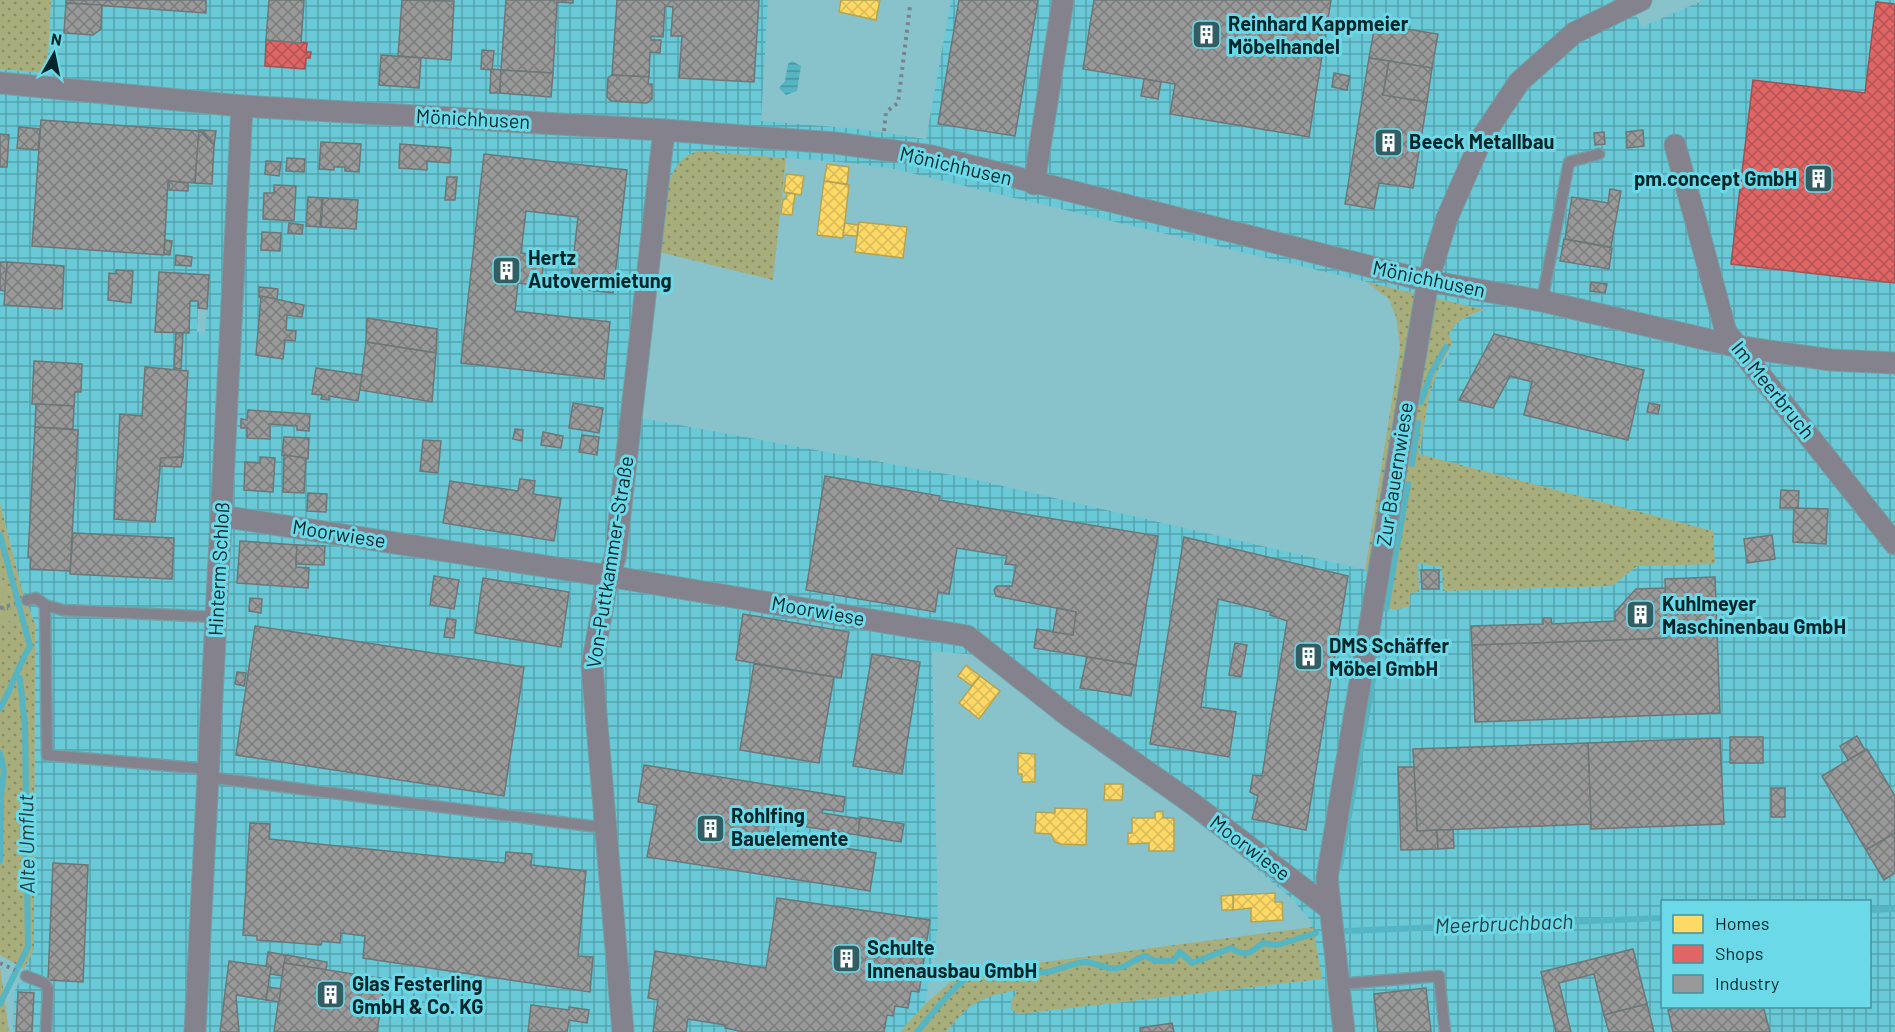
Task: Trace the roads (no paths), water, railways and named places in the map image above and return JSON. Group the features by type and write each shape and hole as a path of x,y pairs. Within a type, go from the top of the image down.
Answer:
{"street":[{"path":"1034,184 1063,0"},
{"name":"Zur Bauernwiese","path":"1344,1032 1327,878 1428,281 1447,218 1483,136 1519,82 1574,33 1639,0"},
{"name":"Mönichhusen","path":"0,83 243,106 664,130 835,143 931,156 1034,184 1428,281 1542,301 1735,346 1831,360 1895,363"},
{"name":"Hinterm Schloß","path":"195,1032 243,106"},
{"name":"Von-Puttkammer-Straße","path":"623,1032 592,666 608,576 615,558 664,130"},
{"name":"Im Meerbruch","path":"1675,145 1726,332 1895,544"},
{"name":"Moorwiese","path":"221,516 608,576 967,636 1067,715 1193,804 1330,909"}],"lane":[{"path":"1542,301 1569,162 1599,154"},
{"path":"27,600 36,598 45,605 63,610 217,617"},
{"path":"45,605 47,755 207,773 606,828"},
{"path":"26,976 44,983 48,989 46,1032"},
{"path":"1338,984 1439,976 1445,1032"}],"waterway":[{"path":"1421,402 1431,373 1446,347"},
{"path":"1412,464 1418,423"},
{"path":"1386,609 1408,484"},
{"path":"0,535 30,646 0,708"},
{"path":"1340,866 1380,640"},
{"name":"Alte Umflut","path":"0,1004 28,947 25,728 20,678"},
{"path":"0,753 4,771 1,795 0,861"},
{"name":"Meerbruchbach","path":"1871,910 1895,909"},
{"name":"Meerbruchbach","path":"1346,931 1661,918"},
{"name":"Meerbruchbach","path":"917,1032 961,982 986,972 1001,969 1048,972 1084,962 1117,968 1146,956 1155,961 1173,961 1180,952 1192,963 1231,948 1241,953 1248,953 1263,943 1277,945 1316,933"}],"place":[{"name":"Reinhard Kappmeier Möbelhandel","path":"1207,35"},
{"name":"Beeck Metallbau","path":"1388,142"},
{"name":"pm.concept GmbH","path":"1818,179"},
{"name":"Hertz Autovermietung","path":"507,270"},
{"name":"Kuhlmeyer Maschinenbau GmbH","path":"1641,615"},
{"name":"DMS Schäffer Möbel GmbH","path":"1308,657"},
{"name":"Rohlfing Bauelemente","path":"710,828"},
{"name":"Schulte Innenausbau GmbH","path":"846,959"},
{"name":"Glas Festerling GmbH & Co. KG","path":"331,995"}]}
